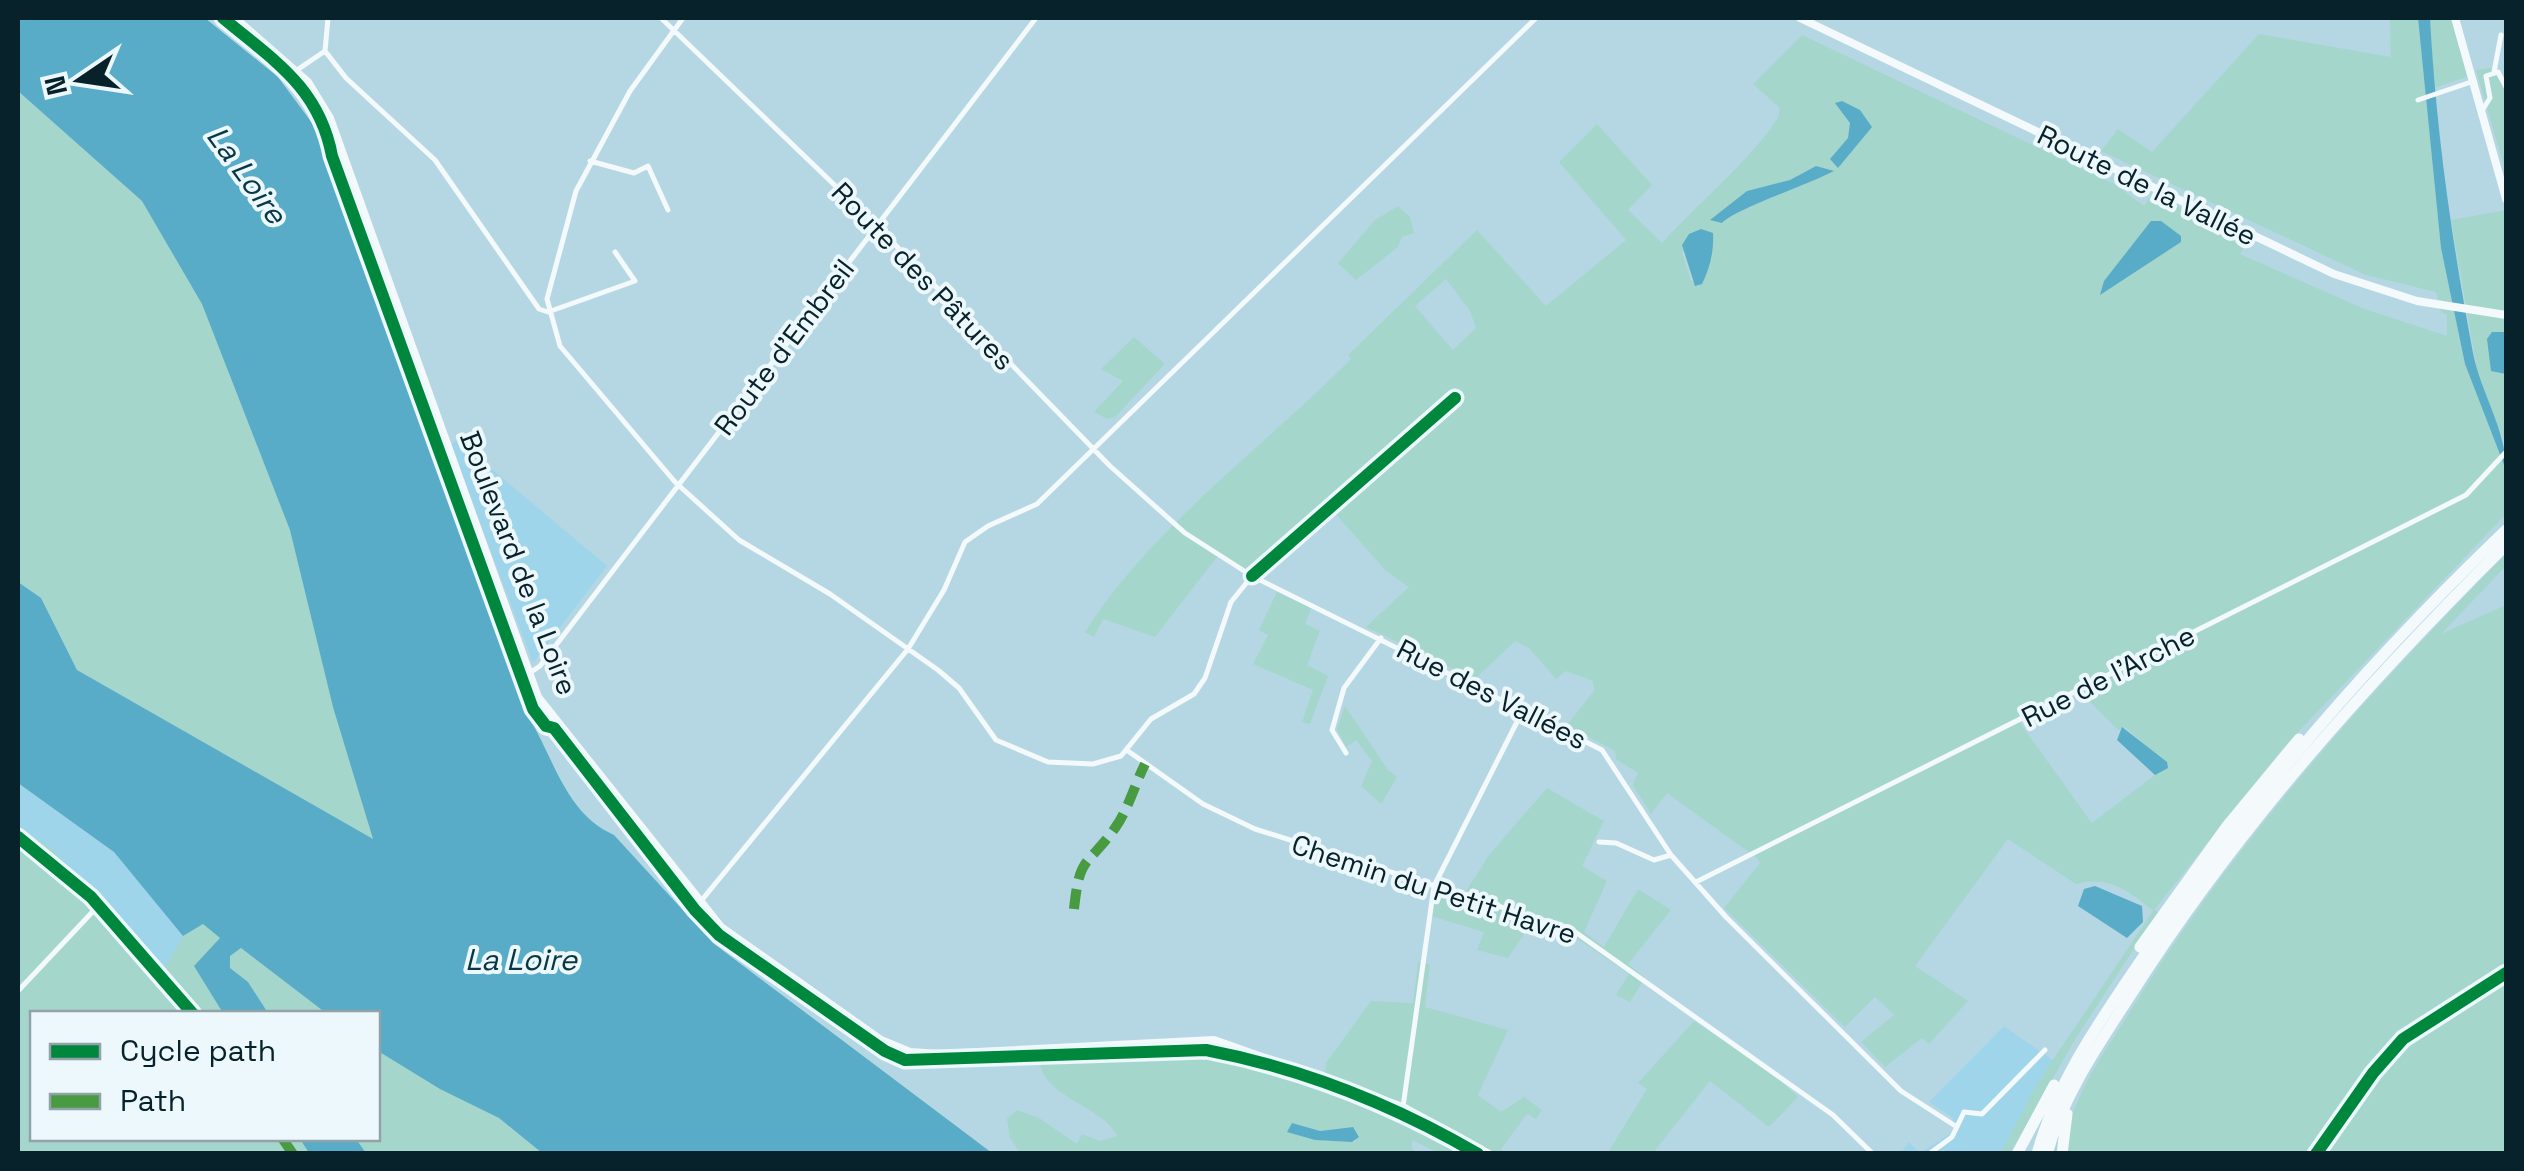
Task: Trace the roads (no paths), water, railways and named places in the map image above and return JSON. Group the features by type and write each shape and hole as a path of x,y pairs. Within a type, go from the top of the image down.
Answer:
{"highway":[{"path":"2017,1154 2102,1004 2184,884 2281,759 2506,530"},
{"path":"2047,1154 2056,1123 2084,1071 2172,932 2267,806 2348,709 2506,546"},
{"path":"2037,1154 2064,1081 2150,945 2249,812 2383,655"},
{"path":"2062,1154 2064,1123 2084,1071"}],"main road":[{"name":"Boulevard de la Loire","path":"235,18 297,70 330,118 528,674 550,714 698,903 748,949 865,1030 901,1049 940,1054 1196,1038 1235,1046 1403,1107 1489,1154"},
{"name":"Route de la Vallée","path":"1800,18 2334,274 2446,308 2506,315"},
{"path":"2455,18 2506,199"}],"street":[{"path":"328,18 326,51 346,78 435,160 539,309 548,312 634,280 615,252"},
{"name":"Route des Pâtures","path":"661,18 876,226 1092,448 1185,533"},
{"path":"682,18 630,91 576,191 552,268 548,312 560,346 678,485 739,540 830,594 959,688 996,740 1028,756 1078,765 1106,762 1128,751 1151,719 1186,700 1200,686 1232,602 1252,576"},
{"name":"Route d'Embreil","path":"528,674 540,666 1036,18"},
{"path":"698,903 908,648 944,590 965,542 988,526 1037,504 1536,18"},
{"path":"2500,35 2494,72 2506,87"},
{"path":"297,70 326,51"},
{"path":"2483,109 2490,98 2486,76 2494,72"},
{"path":"2419,100 2474,81"},
{"path":"590,162 634,173 648,166 668,210"},
{"name":"Rue de l'Arche","path":"1696,882 2466,494 2506,452"},
{"name":"Rue des Vallées","path":"1185,533 1252,576 1610,757 1671,855 1726,917 1902,1091 1957,1127"},
{"path":"1346,754 1332,730 1344,688 1381,638"},
{"path":"1403,1107 1434,886 1523,710"},
{"name":"Chemin du Petit Havre","path":"1128,751 1224,816 1547,920 1585,937 1834,1114 1873,1154"},
{"path":"18,836 98,905 191,1011"},
{"path":"1599,842 1616,843 1654,860 1671,855"},
{"path":"18,991 98,905"},
{"path":"1929,1154 1952,1137 1967,1110 1982,1114 2045,1050"}],"water":[{"name":"La Loire","path":"18,18 205,18 278,77 315,127 528,716 572,799 597,825 614,835 713,943 992,1153 542,1153 499,1118 440,1089 380,1052 380,1011 323,1011 241,948 230,956 230,968 248,982 267,1011 222,1011 194,966 220,938 203,924 183,936 114,852 18,783 18,582 41,598 77,670 373,839 333,707 290,530 202,304 142,201 18,91"},
{"path":"2418,18 2430,18 2458,270 2473,353 2498,425 2506,470 2465,364 2441,248"},
{"path":"1842,101 1860,110 1872,127 1838,168 1830,159 1848,138 1850,123 1835,103"},
{"path":"1816,166 1834,171 1722,223 1710,220 1747,191 1790,180"},
{"path":"2151,221 2161,221 2181,236 2181,242 2100,295 2104,281"},
{"path":"1701,229 1713,233 1713,246 1705,278 1695,286 1682,245 1689,234"},
{"path":"2492,332 2506,332 2506,374 2491,371 2487,339"},
{"path":"2122,727 2167,762 2168,768 2155,775 2117,740"},
{"path":"2095,886 2142,906 2143,922 2127,938 2078,906 2084,889"},
{"path":"1292,1123 1320,1131 1353,1127 1359,1137 1352,1142 1315,1140 1287,1132"},
{"path":"301,1141 357,1141 366,1153 309,1153"}]}
